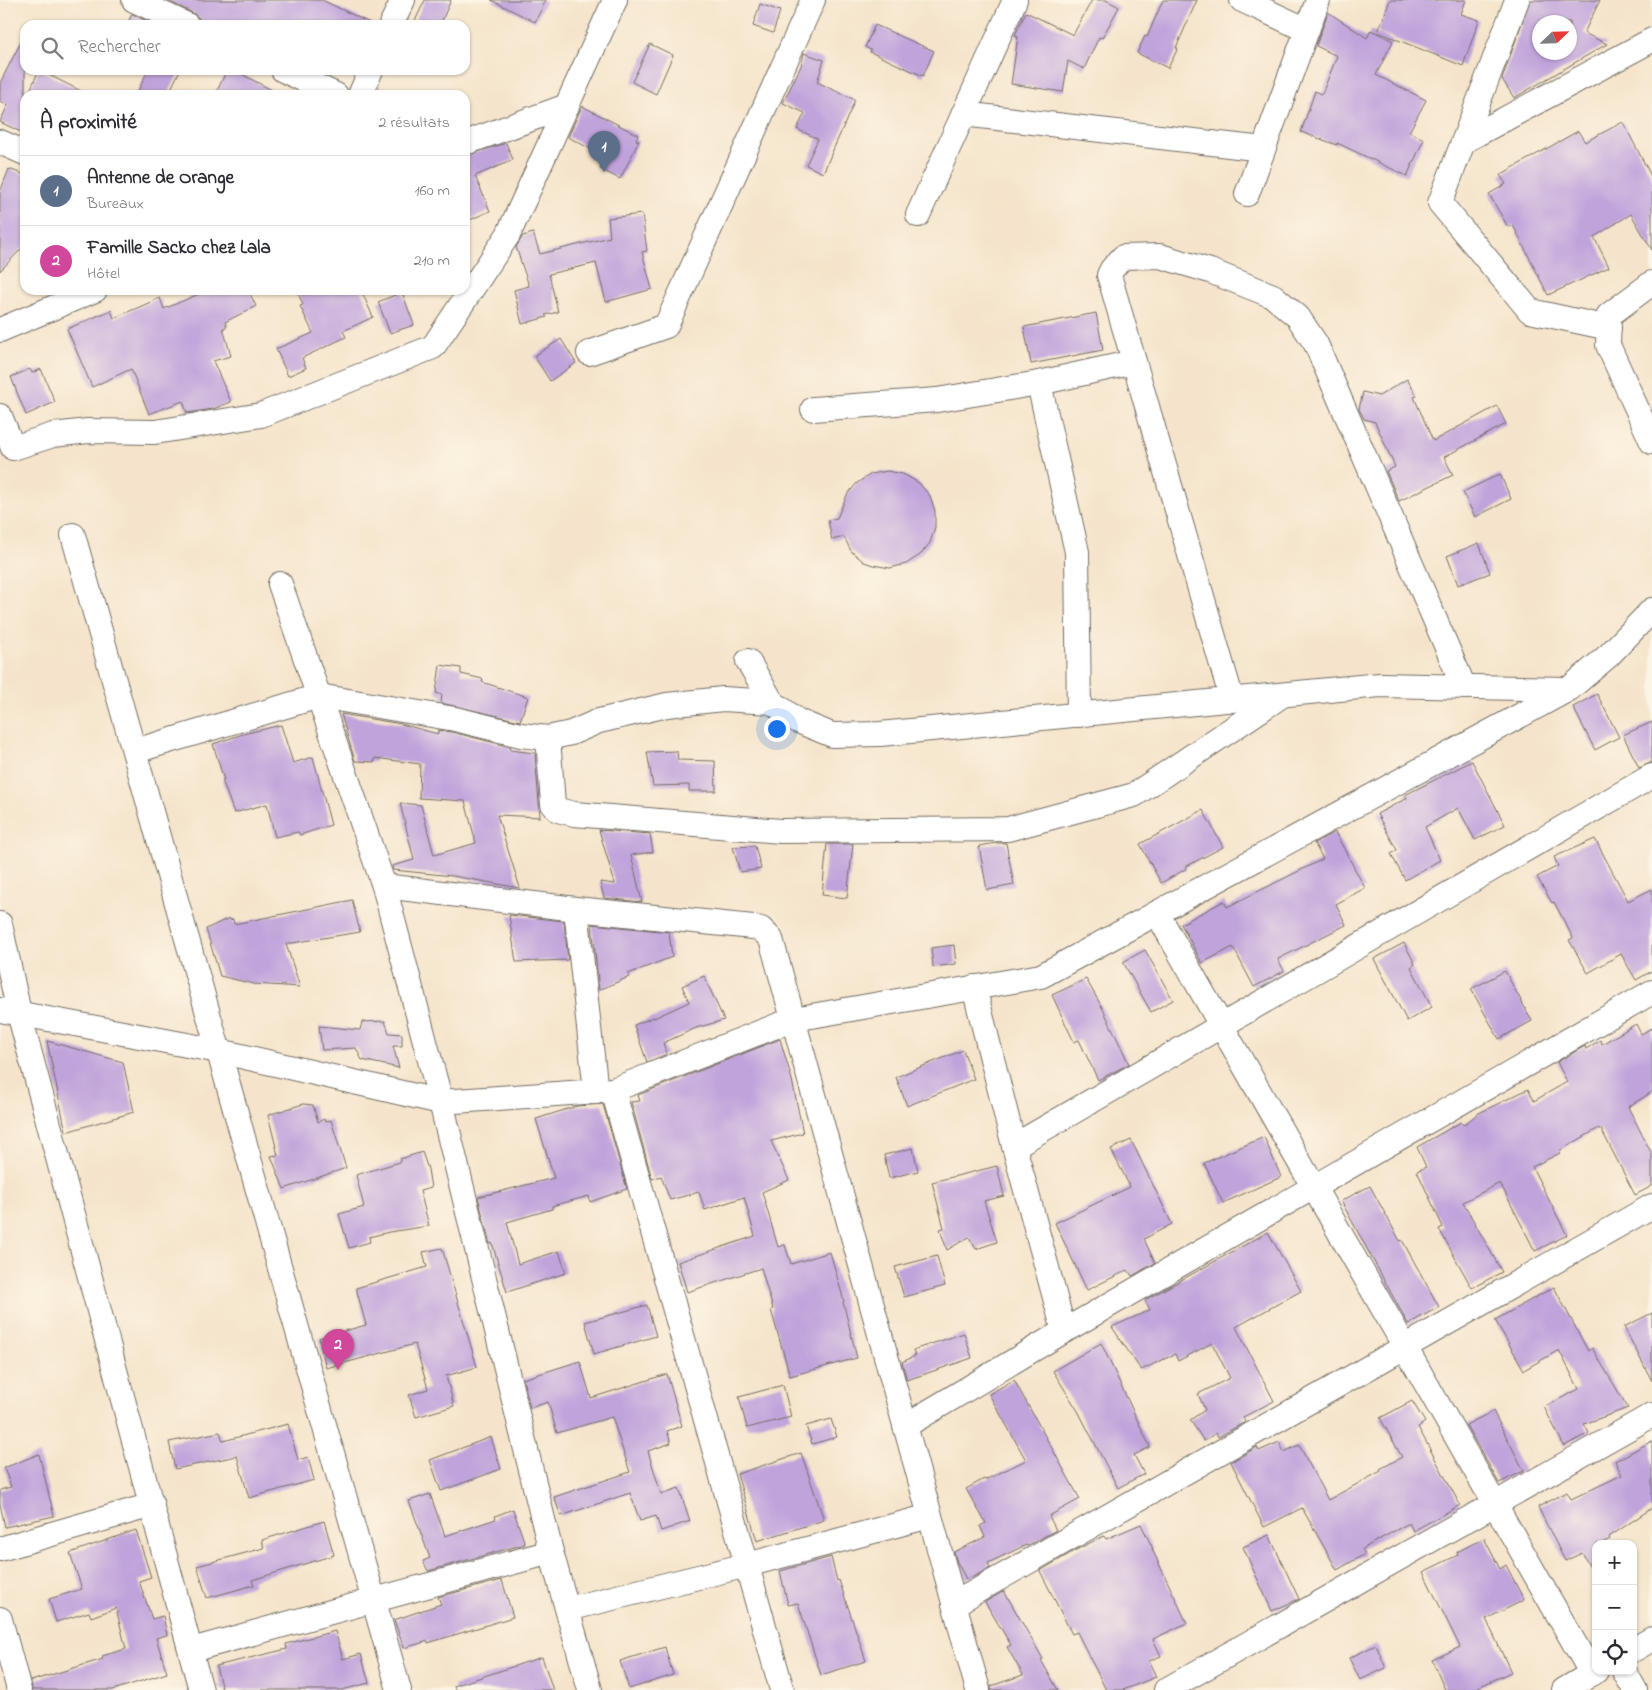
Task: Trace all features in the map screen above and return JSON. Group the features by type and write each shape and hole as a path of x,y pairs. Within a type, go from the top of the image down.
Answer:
{"street":[{"path":"134,0 176,20"},
{"path":"393,20 403,0"},
{"path":"470,292 508,235 615,0"},
{"path":"589,353 666,326 814,0"},
{"path":"918,215 1015,0"},
{"path":"1242,0 1307,30"},
{"path":"1247,194 1318,0"},
{"path":"1517,0 1440,203 1530,311 1609,328"},
{"path":"1464,141 1652,40"},
{"path":"294,75 325,90"},
{"path":"362,90 369,75"},
{"path":"470,141 567,106"},
{"path":"963,114 1263,149"},
{"path":"0,142 20,151"},
{"path":"1232,700 1109,275 1123,257 1160,256 1210,271 1272,296 1298,316 1316,344 1464,687"},
{"path":"1652,283 1610,314 1608,345 1652,442"},
{"path":"0,330 83,295"},
{"path":"0,416 13,448 53,435 88,430 155,432 261,415 433,347 468,295"},
{"path":"813,409 937,400 1039,383 1134,362"},
{"path":"1039,383 1077,552 1079,715"},
{"path":"74,536 399,1690"},
{"path":"280,584 384,886 441,1102 552,1552 590,1690"},
{"path":"10,1011 219,1052 441,1102 604,1091 794,1019 1041,976 1569,689 1609,655 1652,610"},
{"path":"748,661 772,702 798,721 832,735 880,734 1380,685 1569,689"},
{"path":"548,738 553,804 558,810 574,814 781,831 1008,830 1134,795 1283,695"},
{"path":"135,751 319,696 455,719 521,735 548,738 570,733 599,721 667,705 723,699 772,702"},
{"path":"1014,1146 1652,776"},
{"path":"384,886 576,909 753,927 761,929 771,939 978,1690"},
{"path":"576,909 604,1091 782,1690"},
{"path":"1157,913 1495,1504 1592,1669"},
{"path":"0,924 10,1011 152,1505 201,1690"},
{"path":"974,987 1064,1332"},
{"path":"905,1426 1652,992"},
{"path":"954,1604 1652,1206"},
{"path":"1166,1690 1652,1415"},
{"path":"0,1549 152,1505"},
{"path":"568,1609 746,1565 930,1516"},
{"path":"191,1650 552,1552"},
{"path":"0,1620 19,1690"},
{"path":"1637,1648 1652,1639"},
{"path":"1564,1690 1592,1673"},
{"path":"1626,1675 1635,1690"}],"building":[{"path":"166,0 322,0 364,20 200,20 193,13"},
{"path":"425,0 451,0 442,20 415,20"},
{"path":"491,0 546,0 535,22"},
{"path":"1092,0 1106,0 1119,7 1102,38 1099,37 1084,69 1068,61 1063,92 1011,84 1018,36 1015,35 1026,12 1073,35"},
{"path":"1163,0 1197,0 1168,68 1137,53 1145,36 1147,37"},
{"path":"1390,0 1466,0 1461,14 1479,20 1463,66 1378,32"},
{"path":"1530,0 1600,0 1584,33 1607,44 1514,98 1502,79"},
{"path":"760,4 780,11 773,33 753,26"},
{"path":"1328,12 1367,38 1371,30 1393,41 1376,75 1426,100 1409,132 1424,139 1407,176 1337,143 1337,145 1301,132 1315,91 1322,94 1337,56 1316,46"},
{"path":"132,14 145,20 129,20"},
{"path":"875,25 934,51 923,76 870,52 871,50 865,47"},
{"path":"20,44 20,75 25,75 25,90 20,90 20,132 0,122 8,105 0,101 0,83"},
{"path":"650,44 673,55 656,94 632,82"},
{"path":"804,53 824,60 817,82 855,100 823,173 806,165 818,139 797,129 805,113 783,103 801,66"},
{"path":"37,75 49,75 79,90 30,90"},
{"path":"146,75 178,75 170,90 138,90"},
{"path":"225,75 243,75 272,90 217,90"},
{"path":"582,106 638,135 636,140 639,141 620,179 600,169 606,157 568,137"},
{"path":"1623,122 1652,178 1652,250 1631,214 1594,237 1609,267 1548,295 1513,225 1508,227 1489,194 1506,184 1500,175 1578,131 1585,142"},
{"path":"506,143 513,160 475,176 490,211 470,220 470,154"},
{"path":"9,169 20,173 20,250 0,271 0,192"},
{"path":"642,214 647,251 642,252 652,289 606,302 596,263 549,274 558,312 522,324 514,290 529,286 516,247 523,236 533,233 540,254 610,237 608,218"},
{"path":"196,295 250,295 256,306 225,322 227,327 223,328 231,356 213,361 231,402 213,409 187,413 183,401 149,414 131,369 92,387 67,329 111,310 114,318 160,298 164,309"},
{"path":"299,295 363,295 373,317 343,331 346,337 302,358 306,368 288,376 276,349 313,333 300,306 303,305"},
{"path":"395,295 403,295 414,325 390,333 378,302"},
{"path":"1096,313 1103,350 1031,364 1024,327"},
{"path":"561,339 576,363 550,381 534,356"},
{"path":"30,369 32,373 41,369 55,402 26,415 11,377"},
{"path":"1407,379 1417,396 1414,397 1433,441 1497,406 1506,424 1444,457 1453,475 1399,501 1386,471 1395,467 1375,422 1364,419 1359,409 1363,392 1379,396"},
{"path":"887,471 903,474 919,483 930,496 935,511 935,527 930,543 920,555 906,564 890,568 864,562 851,551 844,537 832,540 828,520 837,518 847,495 857,483 871,474"},
{"path":"1500,474 1511,499 1475,517 1463,492"},
{"path":"1479,543 1490,573 1458,585 1447,556"},
{"path":"440,665 461,668 461,674 483,679 482,682 528,697 520,721 441,703 442,695 436,693"},
{"path":"1597,694 1619,737 1595,750 1573,707"},
{"path":"341,714 401,724 438,734 438,730 452,732 511,747 510,750 535,753 540,817 497,815 520,888 453,876 393,870 392,866 414,860 400,803 421,805 434,855 476,843 465,801 419,798 420,764 375,758 375,762 355,761"},
{"path":"1652,722 1652,762 1639,768 1623,735"},
{"path":"281,725 293,763 313,757 331,825 300,835 298,832 275,837 267,804 234,813 222,780 224,780 213,744 243,734"},
{"path":"677,751 678,760 715,761 716,791 689,791 689,785 653,786 647,752"},
{"path":"1472,761 1505,825 1475,840 1458,808 1425,827 1440,860 1405,880 1391,854 1397,850 1377,814 1407,798 1405,795"},
{"path":"1203,810 1223,847 1185,867 1186,869 1161,883 1140,844"},
{"path":"599,830 650,834 653,852 631,855 642,902 604,898 600,882 615,884"},
{"path":"1335,832 1365,888 1336,904 1346,925 1278,959 1284,971 1254,987 1233,947 1202,963 1181,924 1224,901 1227,907 1323,859 1314,843"},
{"path":"1595,839 1628,901 1652,889 1652,971 1636,980 1621,954 1588,973 1569,940 1573,938 1554,902 1552,903 1537,877 1558,866 1554,857"},
{"path":"1006,843 1014,885 987,890 979,846"},
{"path":"827,844 853,844 847,898 822,895"},
{"path":"755,846 761,869 740,872 733,847"},
{"path":"352,900 360,932 286,944 300,987 254,984 220,976 206,929 229,918 230,920 233,919 234,924"},
{"path":"509,915 564,921 568,960 516,962"},
{"path":"592,924 669,932 672,957 628,974 629,977 599,990"},
{"path":"1404,943 1415,964 1411,967 1432,1007 1407,1021 1374,959"},
{"path":"954,945 956,964 933,967 931,948"},
{"path":"1145,950 1173,1000 1151,1012 1123,962"},
{"path":"1505,971 1532,1021 1499,1039 1471,989"},
{"path":"704,976 724,1020 696,1028 663,1043 667,1054 647,1062 634,1025 689,1002 682,986"},
{"path":"1086,979 1103,1009 1129,1064 1098,1080 1079,1040 1074,1042 1052,995"},
{"path":"385,1021 389,1033 402,1034 402,1046 393,1046 399,1068 362,1060 356,1048 322,1050 319,1026 360,1030 362,1022"},
{"path":"1636,1024 1641,1034 1652,1028 1652,1092 1628,1107 1652,1154 1652,1186 1635,1195 1599,1128 1559,1151 1560,1153 1532,1167 1567,1235 1535,1251 1500,1183 1463,1202 1502,1272 1472,1288 1439,1229 1443,1227 1417,1171 1426,1167 1417,1147 1461,1122 1463,1125 1479,1113 1528,1089 1534,1101 1567,1082 1557,1062 1585,1046 1586,1049 1600,1040 1602,1044"},
{"path":"780,1039 792,1080 803,1133 771,1141 789,1180 762,1192 778,1247 785,1245 791,1264 830,1252 857,1358 790,1376 761,1268 687,1292 678,1262 755,1236 744,1197 705,1210 699,1192 670,1200 661,1176 652,1179 631,1102 640,1101 638,1095"},
{"path":"47,1041 123,1062 134,1112 66,1132"},
{"path":"963,1050 974,1079 907,1106 896,1077"},
{"path":"303,1104 313,1105 318,1122 324,1119 325,1122 331,1120 346,1168 284,1189 271,1156 278,1155 268,1115"},
{"path":"603,1104 627,1189 590,1202 589,1196 552,1206 552,1209 507,1222 518,1264 559,1251 566,1273 507,1292 492,1243 490,1244 478,1197 554,1178 536,1119 577,1106"},
{"path":"1264,1137 1281,1177 1223,1203 1204,1163"},
{"path":"1131,1140 1172,1224 1144,1239 1155,1263 1132,1276 1128,1270 1087,1290 1055,1223 1130,1187 1111,1149"},
{"path":"913,1148 918,1171 889,1178 884,1155"},
{"path":"422,1152 428,1169 431,1188 420,1191 429,1226 369,1237 370,1242 349,1248 339,1214 364,1207 356,1175 400,1162 400,1159"},
{"path":"997,1166 1004,1196 984,1201 997,1242 976,1249 969,1237 947,1250 940,1229 944,1228 932,1182"},
{"path":"1370,1186 1439,1307 1408,1324 1341,1201"},
{"path":"1268,1232 1301,1291 1236,1327 1274,1401 1243,1417 1245,1422 1218,1437 1216,1433 1204,1441 1190,1420 1205,1410 1198,1394 1230,1378 1212,1343 1178,1361 1175,1354 1141,1370 1112,1327 1150,1310 1145,1300"},
{"path":"442,1248 477,1367 446,1376 454,1406 416,1417 409,1395 428,1389 415,1344 326,1368 319,1338 366,1325 356,1288 427,1267 423,1252"},
{"path":"937,1256 945,1286 904,1297 895,1267"},
{"path":"1554,1287 1588,1351 1592,1348 1628,1408 1584,1424 1589,1433 1564,1446 1544,1407 1579,1389 1559,1350 1524,1370 1495,1320"},
{"path":"647,1305 656,1336 594,1354 585,1322"},
{"path":"1652,1313 1652,1381 1624,1327"},
{"path":"964,1333 972,1358 907,1380 902,1362 915,1356 913,1350"},
{"path":"1101,1343 1150,1447 1134,1455 1144,1474 1118,1488 1078,1411 1053,1371"},
{"path":"580,1361 591,1398 667,1374 682,1426 667,1431 671,1443 648,1451 661,1494 679,1488 690,1521 661,1531 656,1516 640,1521 630,1493 561,1516 554,1497 630,1472 612,1417 557,1433 548,1402 530,1408 523,1379"},
{"path":"1014,1380 1080,1499 1049,1516 1056,1530 1027,1546 988,1563 990,1568 966,1579 954,1552 985,1537 980,1526 986,1523 966,1489 1026,1460 989,1394"},
{"path":"783,1385 791,1417 747,1428 739,1397"},
{"path":"1412,1401 1425,1422 1418,1427 1460,1505 1413,1531 1409,1523 1362,1549 1365,1554 1337,1570 1302,1508 1264,1527 1231,1462 1257,1447 1259,1451 1279,1442 1284,1452 1299,1445 1328,1500 1381,1471 1380,1469 1402,1457 1380,1418"},
{"path":"1493,1411 1524,1471 1499,1483 1466,1425"},
{"path":"831,1419 837,1437 812,1444 806,1426"},
{"path":"288,1424 298,1460 308,1457 314,1480 249,1498 237,1456 175,1469 169,1442 220,1432 223,1441"},
{"path":"491,1437 501,1469 441,1491 430,1460"},
{"path":"1652,1441 1652,1508 1609,1537 1610,1539 1592,1540 1592,1571 1582,1553 1565,1561 1538,1507 1567,1492 1571,1499 1622,1475 1615,1461"},
{"path":"801,1453 824,1520 757,1541 737,1474"},
{"path":"39,1454 54,1516 5,1527 0,1504 0,1490 11,1487 4,1468"},
{"path":"430,1494 445,1536 496,1519 495,1516 513,1509 525,1544 428,1571 423,1561 430,1558 409,1501"},
{"path":"324,1521 334,1555 252,1580 254,1585 207,1598 197,1566 264,1548 262,1540"},
{"path":"1141,1524 1187,1623 1153,1639 1161,1656 1149,1661 1156,1677 1123,1690 1106,1690 1077,1632 1072,1634 1040,1571 1104,1536 1106,1539"},
{"path":"136,1530 151,1577 139,1581 152,1619 163,1616 167,1635 156,1638 167,1673 113,1690 32,1690 31,1681 103,1659 102,1656 126,1649 116,1608 91,1617 89,1612 56,1622 49,1599 82,1589 70,1553"},
{"path":"1269,1535 1299,1599 1272,1611 1243,1547"},
{"path":"1484,1538 1500,1569 1506,1565 1524,1600 1486,1619 1511,1672 1472,1690 1445,1690 1432,1660 1460,1647 1423,1572 1458,1555 1457,1552"},
{"path":"831,1557 837,1581 839,1580 866,1661 821,1675 798,1603 788,1605 780,1571"},
{"path":"502,1580 513,1617 428,1643 428,1641 404,1648 394,1620 441,1604 438,1597"},
{"path":"1004,1591 1043,1659 1041,1660 1058,1690 991,1690 991,1686 1023,1675 1007,1647 1011,1645 985,1602"},
{"path":"335,1631 343,1659 361,1654 369,1683 342,1690 222,1690 216,1666 287,1649 286,1644"},
{"path":"1376,1645 1386,1668 1360,1680 1349,1658"},
{"path":"665,1647 673,1675 629,1689 620,1661"},
{"path":"542,1657 553,1690 455,1690 454,1686"}],"place":[{"name":"Antenne de Orange","path":"604,172"},
{"name":"Famille Sacko chez Lala","path":"338,1370"}]}
